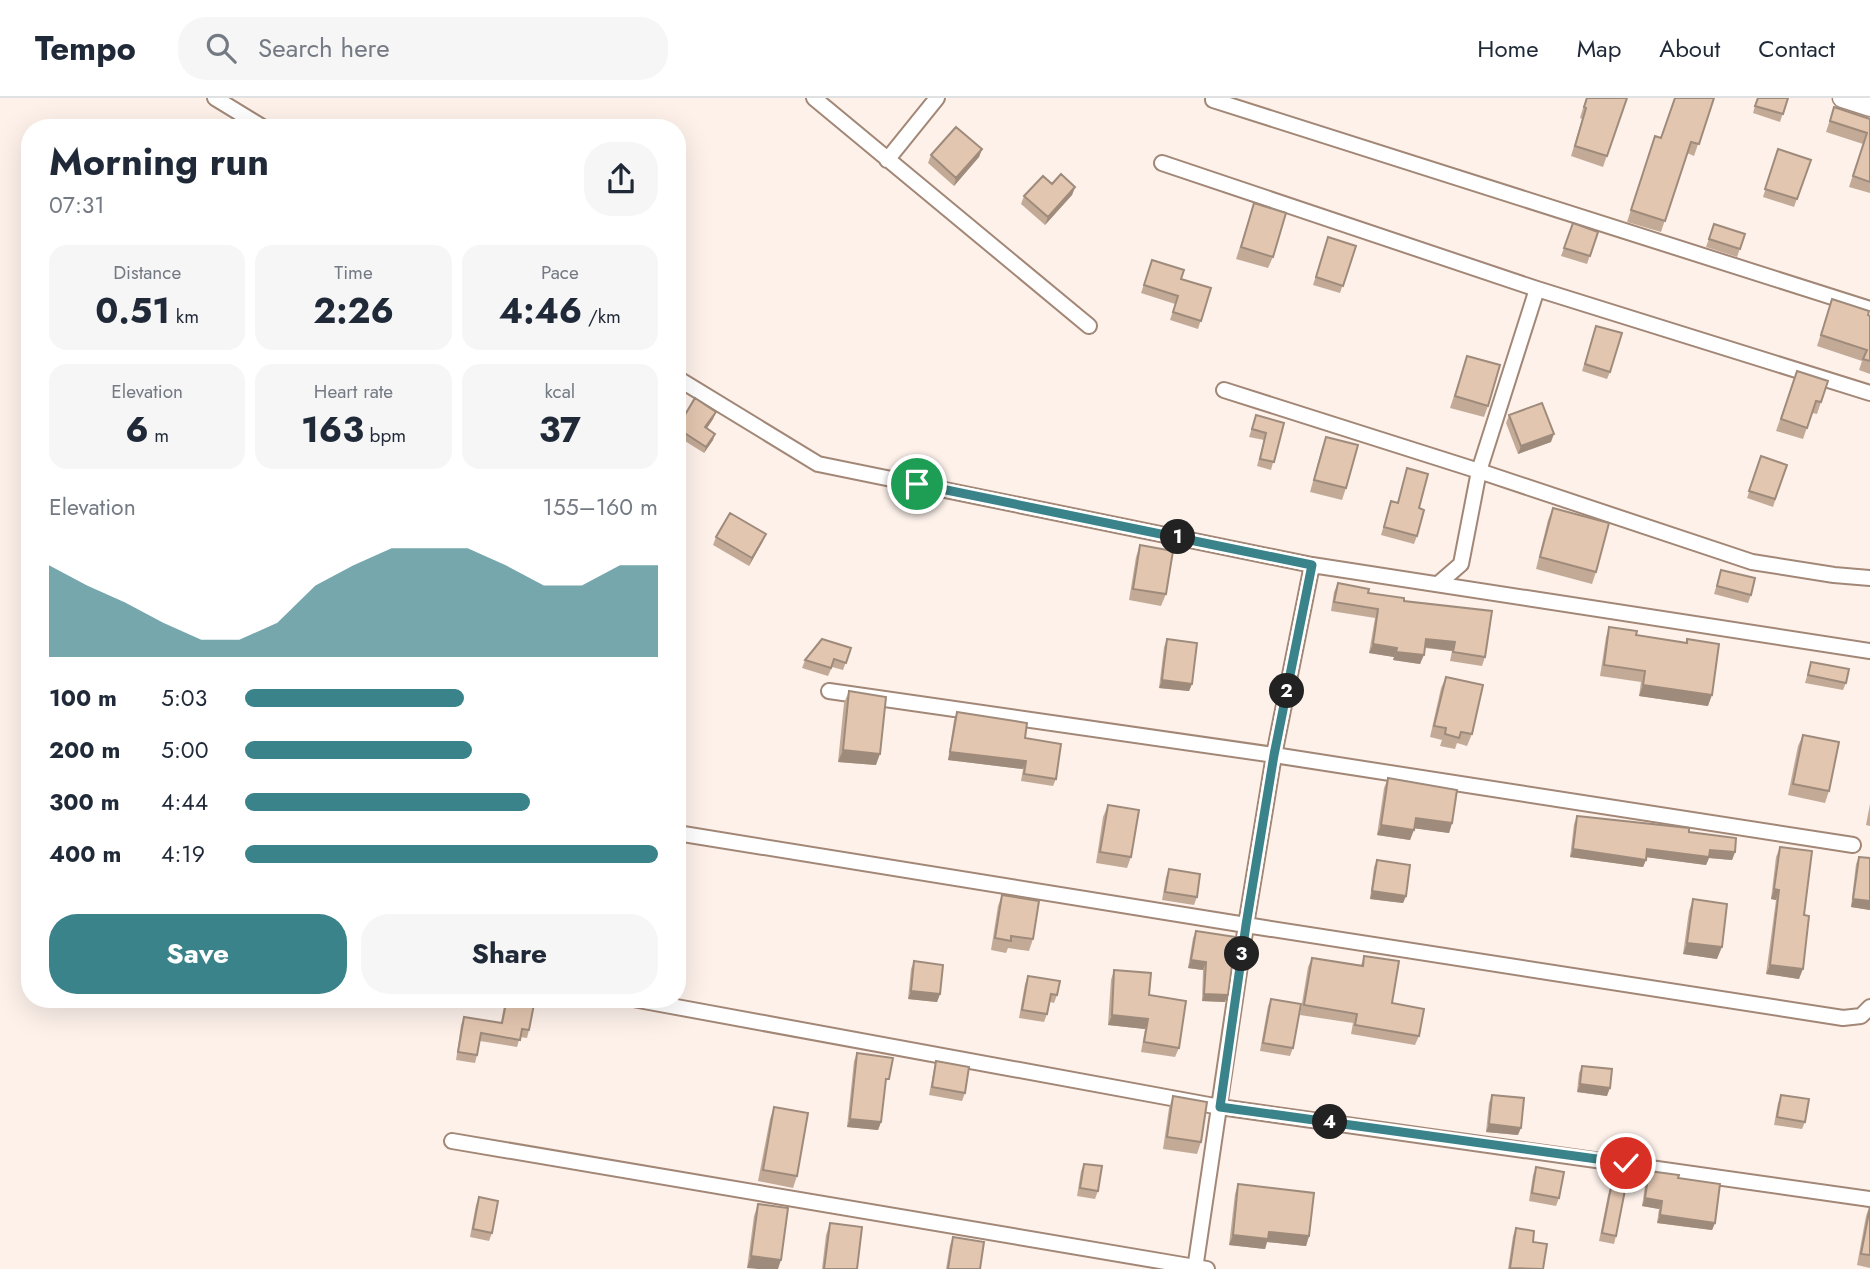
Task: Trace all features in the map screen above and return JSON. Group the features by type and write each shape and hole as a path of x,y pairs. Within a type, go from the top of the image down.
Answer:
{"street":[{"path":"215,98 249,119"},
{"path":"814,98 1089,326"},
{"path":"887,160 937,98"},
{"path":"1842,98 1870,107"},
{"path":"1213,100 1870,309"},
{"path":"1162,163 1537,289 1870,393"},
{"path":"1438,584 1461,564 1479,471 1537,289"},
{"path":"686,383 818,464 1312,565 1870,651"},
{"path":"1224,390 1752,562 1870,578"},
{"path":"452,1141 1199,1268 1246,925 1274,755 1312,565"},
{"path":"829,691 1274,755 1853,845"},
{"path":"686,834 1843,1018 1861,1016 1870,1007"},
{"path":"681,1008 1220,1107 1870,1199"}],"building":[{"path":"1587,98 1627,98 1607,156 1575,146"},
{"path":"1675,98 1714,98 1699,144 1691,142 1665,221 1631,210 1655,136 1661,138"},
{"path":"1758,98 1788,98 1783,114 1755,106"},
{"path":"1834,107 1870,119 1870,182 1853,176 1867,133 1830,121"},
{"path":"956,127 982,149 956,178 931,155"},
{"path":"1778,149 1811,160 1797,199 1765,189"},
{"path":"1061,174 1075,187 1048,217 1024,196 1043,176 1052,184"},
{"path":"1254,203 1286,213 1273,257 1241,247"},
{"path":"1573,223 1598,232 1590,256 1564,248"},
{"path":"1714,224 1745,234 1740,249 1709,239"},
{"path":"1328,237 1356,246 1343,286 1316,277"},
{"path":"1152,260 1184,270 1181,279 1211,288 1201,321 1173,312 1178,296 1144,285"},
{"path":"1832,299 1869,311 1870,361 1863,359 1867,350 1821,335"},
{"path":"1596,326 1622,333 1610,372 1585,364"},
{"path":"1467,356 1500,365 1488,406 1455,396"},
{"path":"1797,371 1828,381 1821,402 1816,401 1807,428 1781,419"},
{"path":"695,398 716,412 705,427 715,434 706,447 686,434 686,413"},
{"path":"1542,403 1554,434 1521,446 1509,415"},
{"path":"1256,415 1284,423 1274,462 1260,459 1266,433 1252,429"},
{"path":"1326,437 1358,445 1346,488 1314,480"},
{"path":"1761,456 1787,465 1775,499 1749,491"},
{"path":"1407,468 1428,474 1419,508 1424,510 1417,536 1384,527 1391,501 1398,503"},
{"path":"1553,508 1609,523 1596,572 1540,557"},
{"path":"730,513 766,534 752,558 716,537"},
{"path":"1140,545 1173,551 1166,594 1133,589"},
{"path":"1721,570 1755,578 1751,595 1717,586"},
{"path":"1338,583 1369,589 1368,593 1404,598 1404,601 1492,611 1485,657 1453,652 1455,642 1426,639 1424,655 1396,652 1397,648 1373,644 1378,609 1334,602"},
{"path":"1609,627 1637,631 1636,635 1687,643 1687,639 1719,644 1712,695 1643,685 1645,671 1604,665"},
{"path":"822,639 851,648 846,663 834,659 831,668 805,660"},
{"path":"1167,639 1197,643 1192,684 1162,680"},
{"path":"1811,662 1849,669 1846,683 1808,675"},
{"path":"1446,677 1483,685 1472,734 1461,732 1459,738 1445,734 1446,728 1434,726"},
{"path":"849,691 886,697 880,754 843,750"},
{"path":"957,712 1027,723 1025,738 1061,744 1056,779 1024,774 1026,761 950,752"},
{"path":"1803,735 1839,742 1829,791 1793,784"},
{"path":"1388,778 1457,790 1452,823 1416,818 1414,830 1381,825"},
{"path":"1108,805 1139,810 1131,857 1100,852"},
{"path":"1577,816 1689,828 1689,832 1736,838 1735,852 1710,850 1709,857 1647,849 1646,860 1573,849"},
{"path":"1780,847 1812,851 1804,915 1809,916 1803,969 1770,965 1779,890 1774,889"},
{"path":"1859,857 1870,858 1870,901 1853,899"},
{"path":"1377,860 1410,865 1406,896 1372,891"},
{"path":"1169,869 1200,874 1197,897 1165,892"},
{"path":"1002,895 1039,901 1033,939 1011,936 1011,941 995,938"},
{"path":"1693,899 1727,904 1722,947 1687,943"},
{"path":"1196,931 1236,937 1228,995 1204,994 1206,962 1191,960"},
{"path":"1364,956 1399,961 1392,1003 1424,1009 1419,1036 1355,1025 1357,1014 1304,1005 1312,958 1363,966"},
{"path":"914,961 943,965 940,994 911,991"},
{"path":"1114,970 1151,973 1149,995 1186,1001 1179,1048 1144,1042 1148,1019 1112,1015"},
{"path":"1028,976 1060,981 1057,995 1051,994 1047,1014 1022,1010"},
{"path":"1271,999 1301,1004 1293,1048 1263,1043"},
{"path":"505,1008 533,1008 529,1030 522,1029 520,1040 481,1033 477,1055 458,1052 464,1017 502,1023"},
{"path":"857,1053 893,1058 889,1079 886,1079 881,1122 850,1119"},
{"path":"936,1061 969,1067 965,1093 932,1087"},
{"path":"1582,1066 1612,1069 1610,1088 1580,1084"},
{"path":"1492,1095 1524,1098 1521,1128 1489,1124"},
{"path":"1781,1095 1809,1099 1805,1122 1777,1117"},
{"path":"1173,1096 1207,1102 1201,1142 1167,1137"},
{"path":"774,1107 808,1113 797,1176 763,1170"},
{"path":"1084,1164 1102,1166 1098,1191 1080,1188"},
{"path":"1536,1167 1564,1172 1559,1198 1532,1193"},
{"path":"1649,1171 1720,1184 1715,1223 1660,1215 1662,1201 1645,1198"},
{"path":"1238,1184 1314,1193 1309,1236 1269,1232 1268,1239 1233,1235"},
{"path":"1611,1187 1625,1190 1616,1236 1602,1233"},
{"path":"479,1197 498,1201 492,1233 473,1229"},
{"path":"758,1204 788,1208 781,1260 751,1256"},
{"path":"1870,1207 1870,1255 1861,1254"},
{"path":"830,1223 862,1227 857,1269 824,1269"},
{"path":"1516,1228 1534,1231 1533,1242 1547,1244 1543,1269 1510,1268"},
{"path":"953,1237 984,1242 980,1269 948,1269"}],"route":[{"path":"917,484 1312,565 1274,755 1220,1107 1626,1163"}]}
